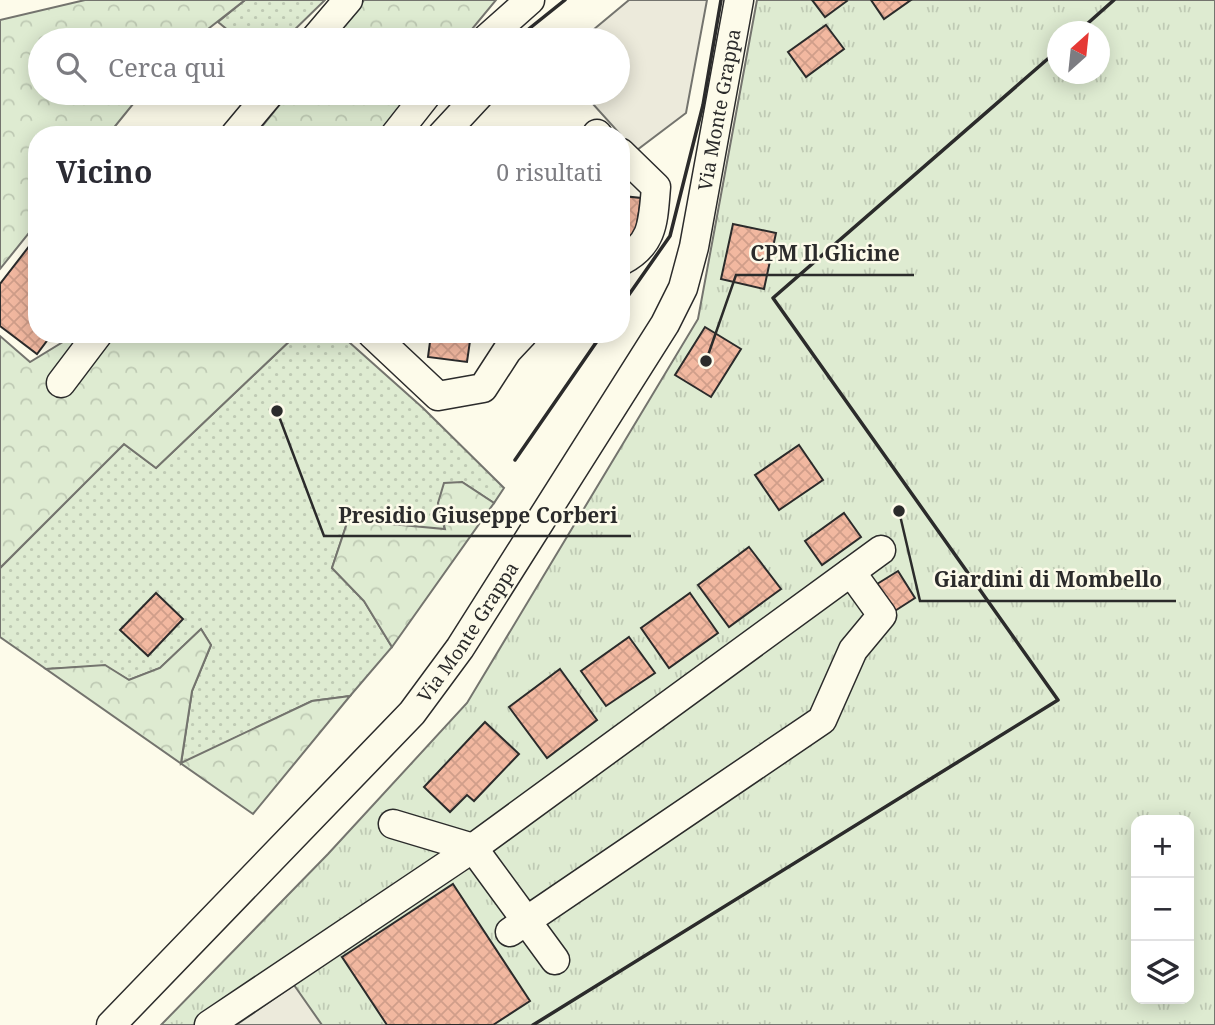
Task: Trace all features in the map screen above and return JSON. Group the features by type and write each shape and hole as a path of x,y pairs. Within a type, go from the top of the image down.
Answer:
{"street":[{"path":"324,28 348,0"},
{"path":"498,28 530,0"},
{"name":"Via Monte Grappa","path":"111,1025 412,713 460,648 665,324 683,288 694,247 739,0"},
{"path":"242,126 260,105"},
{"path":"402,126 419,105"},
{"path":"450,126 470,105"},
{"path":"630,162 656,187 653,223 640,252 630,257"},
{"path":"61,383 91,343"},
{"path":"382,343 438,396 483,388 515,343"},
{"path":"209,1025 473,848 881,550"},
{"path":"518,926 822,720 853,650 882,615 851,572"},
{"path":"393,824 473,848 518,926 555,960"}],"green space":[{"path":"85,0 245,0 209,28 28,28 28,105 132,105 115,126 28,126 28,234 0,269 0,20"},
{"path":"245,0 325,0 296,28 225,28 218,22"},
{"path":"364,0 496,0 473,28 341,28"},
{"path":"757,0 1215,0 1215,1025 161,1025 328,854 467,703 698,319"},
{"path":"279,105 410,105 392,126 262,126"},
{"path":"0,336 30,362 61,343 288,343 156,468 124,444 0,568"},
{"path":"288,343 350,343 423,408 504,488 494,503 462,482 438,503 445,530 348,520 332,568 364,601 392,647 350,696 312,701 181,764 192,691 211,645 201,629 160,668 129,680 105,666 46,669 0,637 0,568 124,444 156,468"},
{"path":"462,482 494,503 392,647 364,601 332,568 348,520 445,529 438,503 444,483"},
{"path":"201,629 211,645 192,691 181,763 312,701 350,696 253,814 46,669 105,665 129,680 160,668"}],"shaded area":[{"path":"629,0 707,0 686,113 633,153 630,148 630,126 613,126 594,105 630,105 630,28 595,28"},
{"path":"294,985 322,1025 236,1025"}],"building":[{"path":"812,0 846,0 847,1 825,17"},
{"path":"871,0 911,0 884,19"},
{"path":"826,25 844,49 806,77 788,52"},
{"path":"630,197 641,198 635,237 630,236"},
{"path":"733,224 776,233 764,289 721,279"},
{"path":"28,248 28,343 45,343 37,354 0,326 0,284"},
{"path":"705,327 741,349 711,397 675,375"},
{"path":"430,343 470,343 467,362 428,357"},
{"path":"799,445 823,480 779,510 755,475"},
{"path":"844,513 861,537 822,565 805,541"},
{"path":"749,547 781,589 729,627 698,585"},
{"path":"898,571 915,598 887,616 869,589"},
{"path":"156,593 183,619 148,656 120,630"},
{"path":"690,593 718,633 669,668 641,628"},
{"path":"629,637 655,673 606,706 581,671"},
{"path":"560,669 597,720 547,758 509,707"},
{"path":"485,722 519,754 474,801 467,795 450,812 424,787"},
{"path":"453,884 530,1001 493,1025 387,1025 342,957"}],"wall":[{"path":"530,28 565,0"},
{"path":"630,293 670,236 703,105 721,0"},
{"path":"1090,21 1114,0"},
{"path":"533,1025 1058,700 773,298 1047,60"},
{"path":"515,460 596,343"}],"place":[{"name":"CPM Il Glicine","path":"706,361"},
{"name":"Presidio Giuseppe Corberi","path":"277,411"},
{"name":"Giardini di Mombello","path":"899,511"}]}
